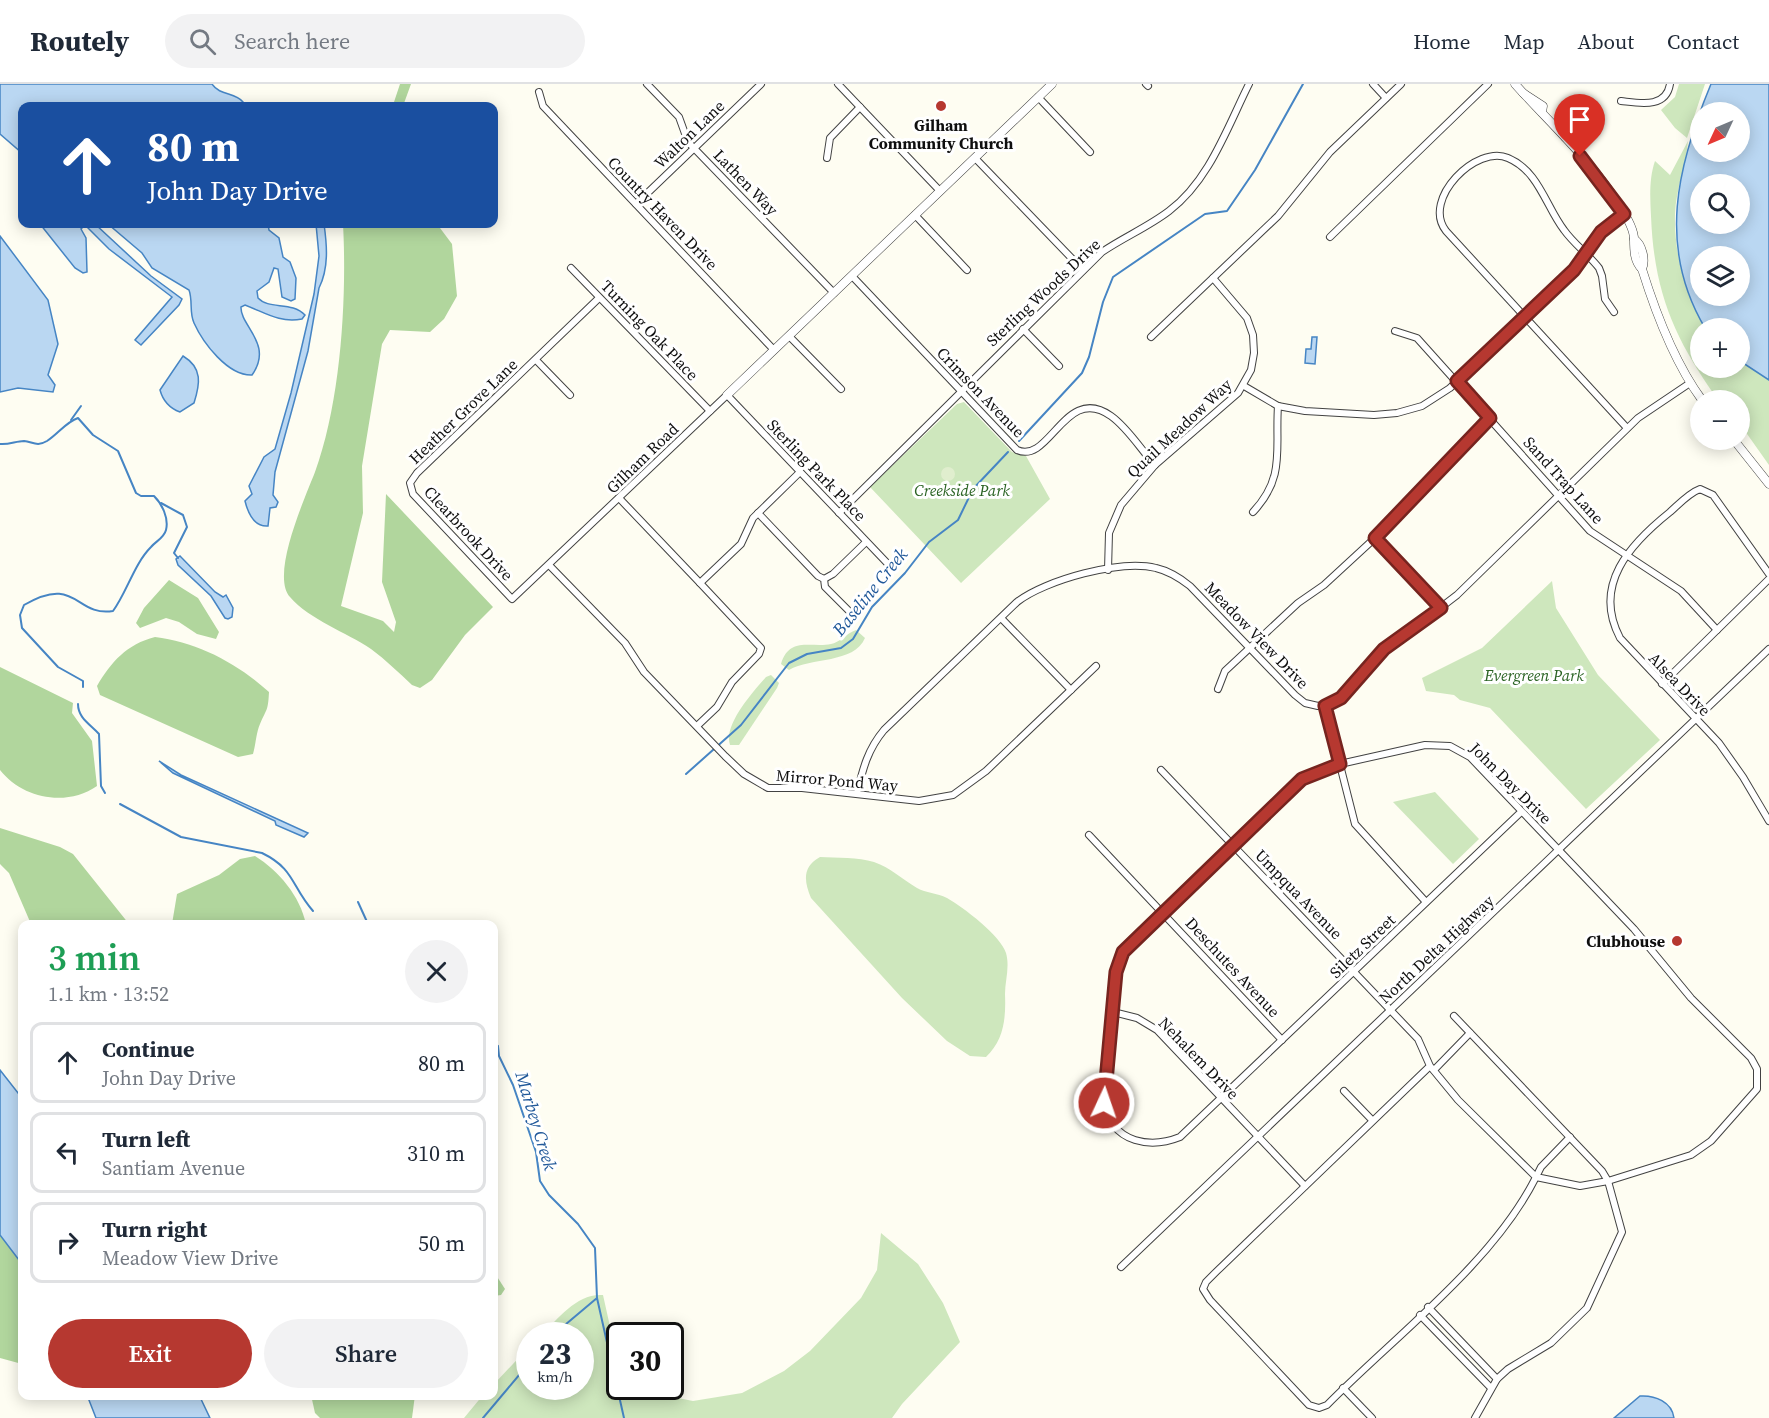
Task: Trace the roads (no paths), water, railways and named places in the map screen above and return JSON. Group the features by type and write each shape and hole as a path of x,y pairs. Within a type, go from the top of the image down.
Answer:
{"street":[{"name":"Lathen Way","path":"647,84 679,117 686,138 694,148 834,293"},
{"name":"Walton Lane","path":"636,204 761,84"},
{"path":"838,84 940,191"},
{"name":"Gilham Road","path":"512,599 1052,84"},
{"name":"Sterling Woods Drive","path":"839,513 1102,252 1149,226 1189,192 1210,162 1249,84"},
{"path":"1373,84 1386,98"},
{"path":"1151,337 1278,216 1330,152 1401,84"},
{"path":"1330,237 1488,84"},
{"path":"1515,84 1536,111 1542,112 1565,138 1612,195 1624,214 1634,239 1640,244 1645,262 1642,269 1661,321 1695,390"},
{"path":"1621,101 1654,103 1663,98 1670,84"},
{"name":"Country Haven Drive","path":"538,92 543,106 774,350"},
{"path":"1038,97 1090,152"},
{"path":"827,158 830,138 860,107"},
{"path":"1565,138 1582,121"},
{"path":"1614,312 1605,299 1601,272 1562,228 1544,192 1512,159 1497,155 1485,157 1450,186 1440,202 1438,215 1443,227 1628,428"},
{"path":"975,158 1083,270"},
{"path":"1244,386 1278,405 1305,411 1374,415 1397,413 1432,400 1457,381 1574,270 1601,232 1624,214"},
{"path":"915,215 967,270"},
{"name":"Turning Oak Place","path":"571,268 710,411"},
{"name":"Crimson Avenue","path":"852,276 1020,452 1035,450 1073,413 1092,409 1112,417 1155,465"},
{"name":"Quail Meadow Way","path":"1108,570 1109,533 1113,519 1126,499 1155,465 1228,403 1244,386 1252,361 1253,335 1247,318 1238,305 1213,278"},
{"name":"Heather Grove Lane","path":"410,483 417,473 599,298"},
{"path":"1023,329 1059,366"},
{"name":"Sand Trap Lane","path":"1395,331 1417,338 1594,535 1681,591 1718,630"},
{"path":"789,336 840,389"},
{"name":"Heather Grove Lane","path":"536,360 570,395"},
{"path":"1426,902 1360,833 1355,824 1325,706 1341,698 1384,649 1441,608 1489,566 1628,428 1690,383"},
{"name":"Sterling Park Place","path":"727,395 888,564"},
{"path":"1253,512 1268,495 1277,472 1278,405"},
{"path":"1218,689 1222,676 1249,648 1298,603 1324,585 1375,538 1490,418"},
{"path":"1744,450 1769,484"},
{"path":"700,583 743,542 750,522 800,472"},
{"name":"Clearbrook Drive","path":"410,483 413,494 512,599"},
{"name":"Alsea Drive","path":"1769,574 1713,495 1705,489 1696,491 1643,533 1626,556 1611,588 1611,617 1626,646 1732,759 1769,821"},
{"path":"619,498 761,648 759,654 732,682 717,707 697,726"},
{"path":"758,513 818,576 824,579"},
{"path":"1375,538 1441,608"},
{"path":"824,579 866,542"},
{"name":"Mirror Pond Way","path":"549,565 625,643 644,672 713,743 744,774 768,788 857,793 919,801 936,800 953,795 986,771 1096,666"},
{"name":"Meadow View Drive","path":"857,793 864,763 878,737 1001,618 1040,587 1067,578 1108,570 1148,566 1176,576 1190,585 1305,703 1312,706 1325,706"},
{"path":"824,579 825,587 852,615"},
{"path":"1662,684 1769,579"},
{"path":"1001,618 1071,690"},
{"name":"North Delta Highway","path":"1121,1267 1560,851 1769,649"},
{"name":"John Day Drive","path":"1221,1099 1187,1132 1173,1140 1145,1143 1132,1139 1120,1131 1107,1114 1103,1095 1116,972 1123,952 1302,779 1340,764 1425,745 1450,746 1470,757 1560,851 1646,942 1691,999 1751,1058 1757,1069 1757,1089 1712,1141 1691,1155 1608,1181"},
{"name":"Umpqua Avenue","path":"1161,770 1418,1038 1432,1068 1458,1100 1536,1178"},
{"name":"Siletz Street","path":"1221,1099 1521,812"},
{"name":"Deschutes Avenue","path":"1089,836 1282,1040"},
{"name":"Nehalem Drive","path":"1113,1012 1137,1018 1157,1030 1305,1186"},
{"path":"1454,1016 1602,1170 1608,1181 1622,1232 1587,1308 1551,1343 1508,1369 1497,1379 1475,1418"},
{"path":"1470,1033 1372,1120 1206,1282 1203,1289 1210,1300 1309,1405 1319,1408 1327,1405 1428,1307 1502,1231 1526,1198 1541,1167 1570,1137"},
{"path":"1344,1091 1372,1120"},
{"path":"1536,1178 1580,1186 1608,1181"},
{"path":"1428,1307 1497,1379"},
{"path":"1420,1315 1491,1388"},
{"path":"1343,1388 1372,1418"}],"water":[{"path":"0,84 212,84 215,88 243,102 18,102 18,150 0,134"},
{"path":"1711,84 1769,84 1769,380 1750,368 1750,318 1700,318 1694,306 1750,306 1750,246 1690,246 1690,298 1681,267 1677,237 1677,206 1690,142 1690,162 1750,162 1750,102 1704,102"},
{"path":"43,228 82,228 86,238 87,272 83,273 75,268"},
{"path":"88,228 99,228 151,276 182,299 141,345 135,340 172,297 109,249"},
{"path":"113,228 269,228 279,238 283,257 290,262 296,278 295,299 291,301 282,297 278,269 274,268 269,282 257,291 258,298 268,304 294,308 305,315 302,319 286,320 245,305 241,307 245,321 258,345 259,354 258,364 252,375 243,374 217,357 198,331 191,311 189,290 152,268 142,253"},
{"path":"316,228 324,228 326,264 319,288 308,351 275,472 273,495 278,502 276,507 270,508 268,526 263,526 252,518 245,501 252,494 249,486 264,457 275,449 291,393 314,294 319,256"},
{"path":"0,236 48,300 58,344 48,375 55,385 53,392 18,388 0,392"},
{"path":"1312,337 1317,337 1315,364 1305,363 1306,349 1311,349"},
{"path":"183,356 197,371 198,389 194,403 180,412 167,404 160,390"},
{"path":"180,556 215,592 223,597 226,595 233,608 232,617 225,618 211,596 178,565 176,559"},
{"path":"159,761 181,775 308,833 304,837 276,825 275,821 173,773"},
{"path":"0,1070 18,1093 18,1259 0,1235"},
{"path":"1640,1396 1662,1401 1673,1412 1674,1418 1614,1418"},
{"path":"89,1400 201,1400 210,1418 96,1418"}],"waterway":[{"name":"Baseline Creek","path":"1019,441 1082,373 1089,357 1103,302 1113,277 1205,214 1227,211 1255,170 1303,84"},
{"path":"71,420 81,406"},
{"path":"0,444 24,441 44,443 78,418 93,435 118,451 136,493 141,496 154,496 164,512 167,521 165,533 145,554 113,611 100,611 65,595 55,594 41,597 24,605 20,615 22,628 58,667 83,681 83,687"},
{"name":"Baseline Creek","path":"686,774 741,725 789,663 807,654 841,648 853,639 872,607 905,573 929,542 958,520 973,489 1008,452"},
{"path":"161,503 183,515 187,527 174,553 178,558"},
{"path":"78,704 82,717 99,734 101,786 105,793"},
{"path":"120,804 181,837 262,853 273,859 287,872 313,911"},
{"name":"Marbey Creek","path":"358,902 366,920"},
{"name":"Marbey Creek","path":"498,1046 499,1056 513,1085 536,1152 540,1181 549,1195 578,1224 595,1248 597,1298"},
{"path":"568,1322 597,1298 624,1418"},
{"path":"483,1418 516,1379"}],"place":[{"name":"Gilham Community Church","path":"941,106"},
{"name":"Clubhouse","path":"1677,941"}],"park label":[{"name":"Creekside Park","path":"962,490"},
{"name":"Evergreen Park","path":"1534,675"}]}
